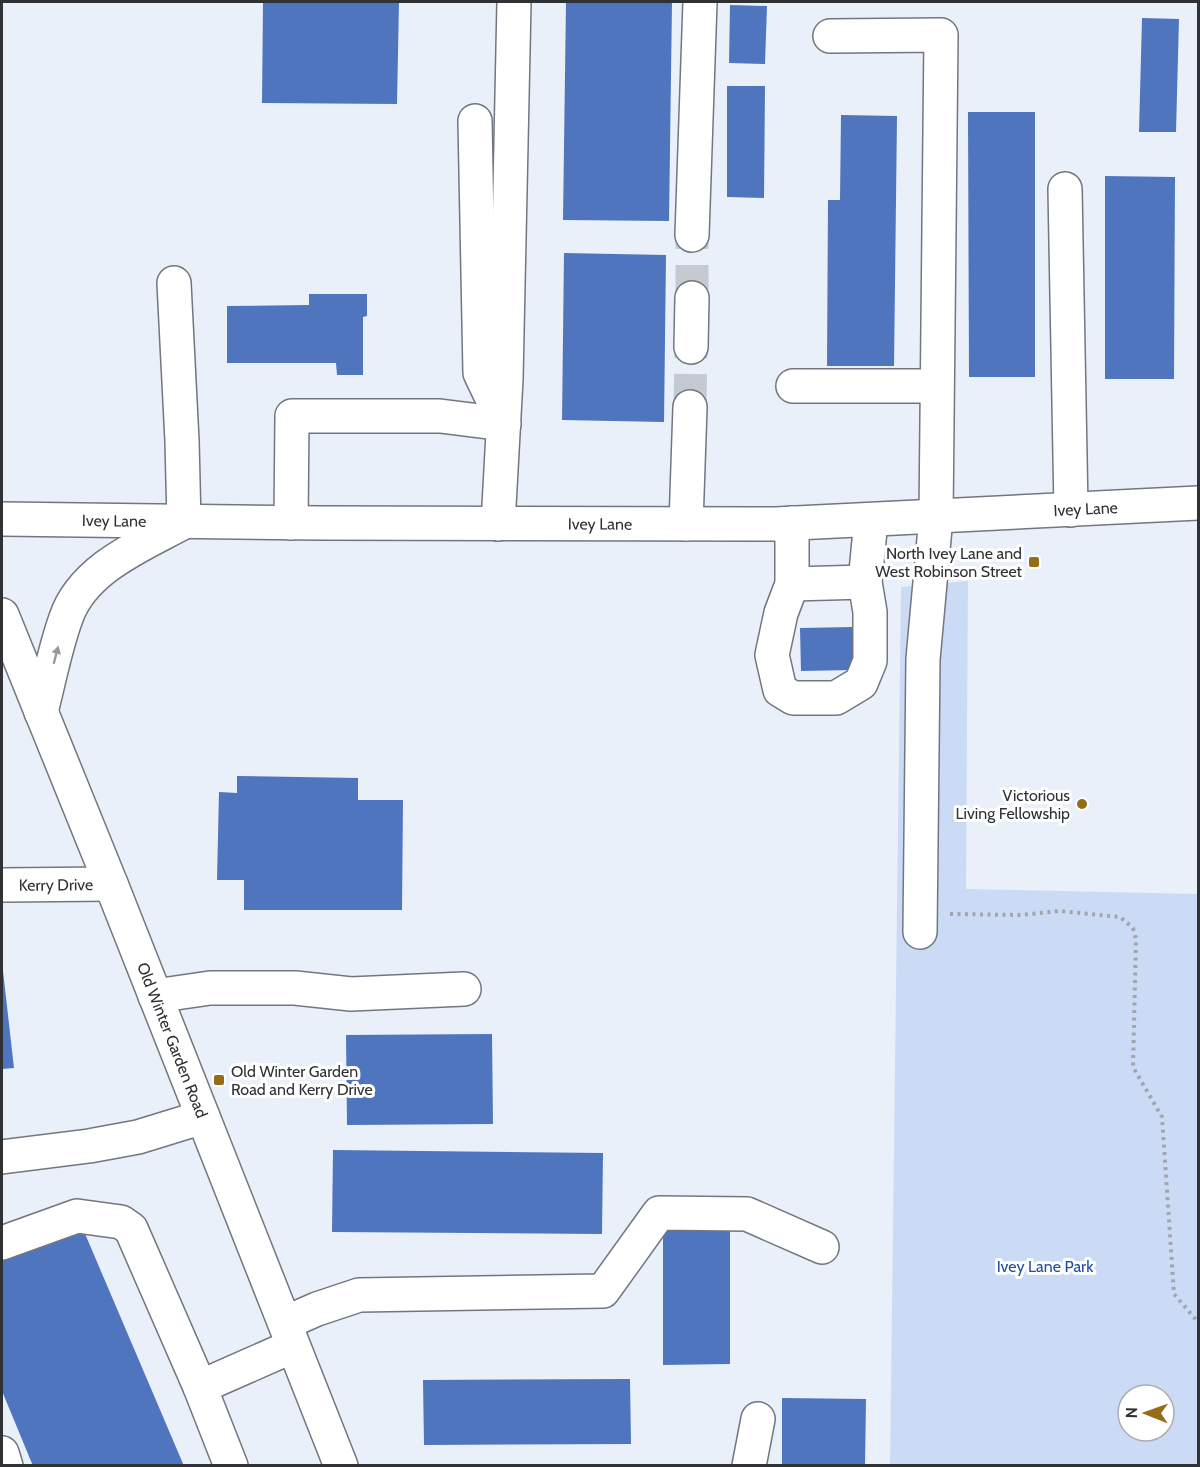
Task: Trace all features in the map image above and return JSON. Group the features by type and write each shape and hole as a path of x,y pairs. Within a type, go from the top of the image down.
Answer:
{"street":[{"path":"498,524 504,424 514,2"},
{"path":"692,235 700,2"},
{"path":"830,36 941,35 936,517 923,659 933,923"},
{"path":"475,121 480,373 504,424"},
{"path":"1065,189 1071,510"},
{"path":"41,712 66,616 83,589 112,561 184,522 174,283"},
{"path":"691,347 692,298"},
{"path":"793,386 936,386"},
{"path":"686,524 690,407"},
{"path":"291,523 292,416 440,416 504,424"},
{"name":"Ivey Lane","path":"2,519 291,523 792,523 1198,503"},
{"path":"792,523 792,584 781,613 772,655 780,690 793,699 836,698 861,683 870,661 870,612 865,582 871,520"},
{"path":"792,584 865,582"},
{"name":"Old Winter Garden Road","path":"2,615 341,1466"},
{"name":"Kerry Drive","path":"2,885 111,884"},
{"path":"155,996 210,988 295,988 351,994 464,989"},
{"path":"2,1157 138,1137 203,1117"},
{"path":"200,1387 289,1334 317,1309 359,1295 603,1291 659,1213 747,1214 822,1247"},
{"path":"2,1243 77,1216 121,1222 131,1229 200,1387 231,1466"},
{"path":"749,1466 758,1419"},
{"path":"2,1453 6,1466"}],"path":[{"path":"933,923 1059,911 1120,917 1133,928 1136,939 1133,1067 1162,1117 1174,1294 1198,1322"}],"green space":[{"name":"Ivey Lane Park","path":"968,581 966,889 1198,894 1198,1465 890,1466 901,587"}],"building":[{"path":"263,2 399,2 397,104 262,103"},
{"path":"566,2 672,2 669,221 563,220"},
{"path":"730,5 767,6 765,64 729,63"},
{"path":"1142,18 1179,19 1176,132 1139,132"},
{"path":"727,86 765,86 764,198 727,197"},
{"path":"968,112 1035,112 1035,377 969,377"},
{"path":"841,115 897,116 894,366 827,366 828,200 840,200"},
{"path":"1105,176 1175,177 1174,379 1105,379"},
{"path":"564,253 666,255 664,422 562,420"},
{"path":"309,294 367,294 367,316 363,317 363,375 337,375 336,363 227,363 227,306 309,305"},
{"path":"852,627 853,670 801,671 800,628"},
{"path":"237,776 358,778 358,800 403,800 402,910 244,910 244,880 217,880 219,792 237,793"},
{"path":"2,971 14,1068 2,1069"},
{"path":"492,1034 493,1124 347,1125 346,1035"},
{"path":"333,1150 603,1153 602,1234 332,1232"},
{"path":"80,1222 184,1466 33,1466 2,1391 2,1255"},
{"path":"663,1225 730,1225 730,1364 663,1365"},
{"path":"630,1379 631,1444 424,1445 423,1380"},
{"path":"782,1398 866,1399 865,1466 782,1466"}],"tunnel":[{"path":"692,235 692,298"},
{"path":"690,407 691,347"}],"place":[{"name":"North Ivey Lane and West Robinson Street","path":"1034,562"},
{"name":"Victorious Living Fellowship","path":"1082,804"},
{"name":"Old Winter Garden Road and Kerry Drive","path":"219,1080"}]}
